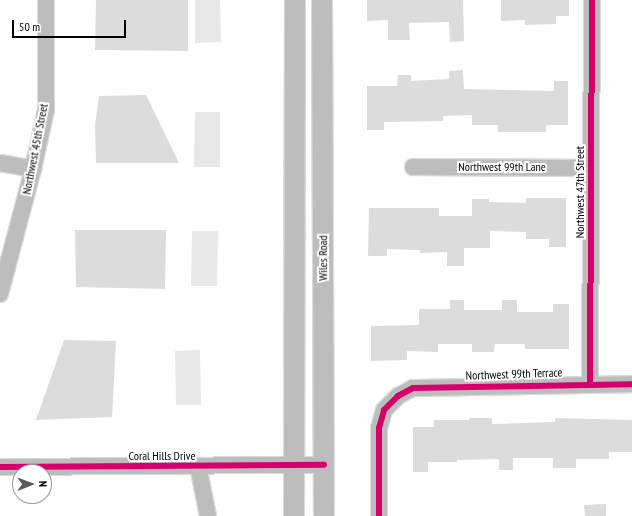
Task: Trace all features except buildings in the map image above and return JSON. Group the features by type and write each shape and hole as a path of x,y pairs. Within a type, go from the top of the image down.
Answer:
{"main road":[{"path":"294,516 295,0"},
{"name":"Wiles Road","path":"322,0 324,516"},
{"path":"295,50 322,50"}],"street":[{"name":"Northwest 45th Street","path":"0,294 33,169 46,110 46,0"},
{"name":"Northwest 47th Street","path":"590,383 592,0"},
{"path":"0,163 33,169"},
{"name":"Northwest 99th Lane","path":"413,167 590,168"},
{"name":"Northwest 99th Terrace","path":"379,516 379,428 384,410 398,396 413,388 590,383 632,384"},
{"name":"Coral Hills Drive","path":"0,468 324,465"},
{"path":"198,466 208,516"}],"shaded area":[{"path":"195,0 220,0 221,42 195,43"},
{"path":"195,112 220,112 220,167 194,167"},
{"path":"192,231 218,231 217,286 191,286"},
{"path":"200,350 201,405 176,405 175,351"}],"cycle path":[{"path":"590,383 592,0"},
{"path":"379,516 379,428 384,410 398,396 413,388 632,384"},
{"path":"0,467 324,465"}]}
